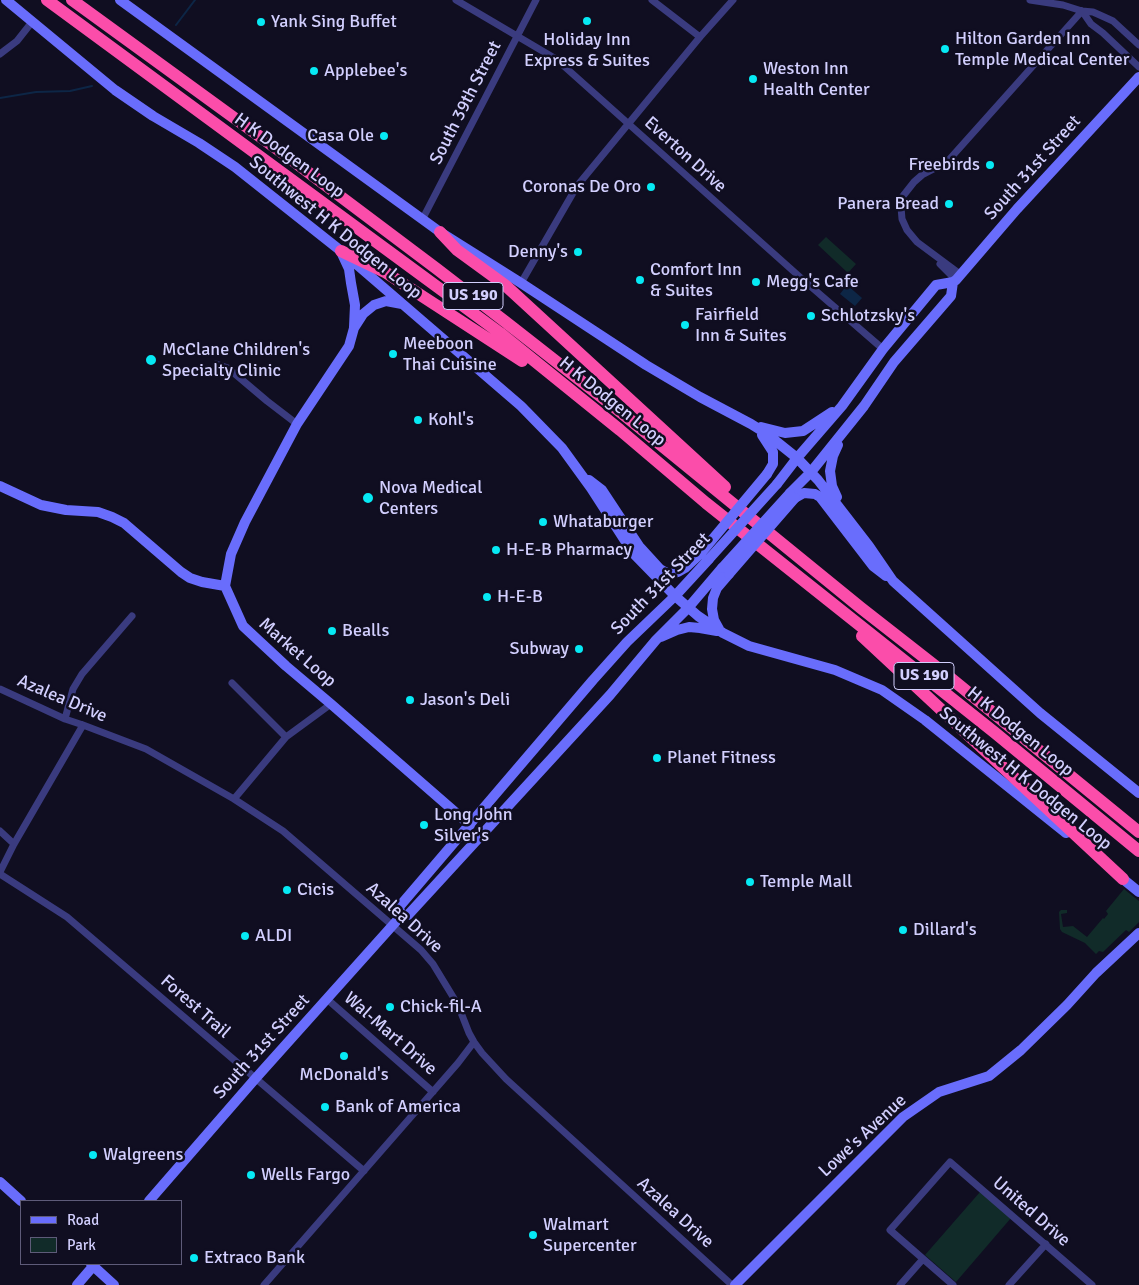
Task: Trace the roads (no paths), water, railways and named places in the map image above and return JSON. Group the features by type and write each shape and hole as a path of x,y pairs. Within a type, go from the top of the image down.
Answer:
{"highway":[{"name":"H K Dodgen Loop","path":"47,0 500,334 620,430 706,503 994,732 1139,852"},
{"name":"H K Dodgen Loop","path":"72,0 438,269 618,410 1139,832"},
{"path":"440,232 457,250 505,285 735,496 832,577 861,608"},
{"path":"341,251 385,272 488,338 620,430"},
{"path":"706,503 760,554 868,641 1123,879"},
{"path":"1047,757 1139,823"}],"main road":[{"name":"Southwest H K Dodgen Loop","path":"6,0 115,90 235,167 341,251 521,406 562,448 612,520 632,553 698,616 749,646 835,670 882,690 925,720 1139,892"},
{"path":"124,1 422,220 646,365 700,397 755,426 797,458 811,472 848,518 893,581"},
{"name":"South 31st Street","path":"150,1200 392,925 401,916 408,915 603,702 656,640 725,571 792,496 864,406 894,362 951,296 956,278 1139,77"},
{"path":"0,486 41,505 66,510 98,512 112,517 124,523 190,578 225,586 231,554 245,522 297,424 349,346 354,328 355,305 349,269 341,251"},
{"name":"South 31st Street","path":"401,916 399,907 627,642 675,596 705,556 777,484 842,406 883,349 936,285 956,278"},
{"path":"354,328 362,314 374,305 386,301 404,304"},
{"path":"755,426 785,433 803,431 842,406"},
{"path":"848,518 832,486 830,471 833,456 839,442 864,406"},
{"path":"580,473 602,490 639,546 660,568 670,574 678,572 705,556 773,464 773,452 755,426"},
{"path":"792,496 810,493 820,497 873,566 893,581 1040,713 1139,794"},
{"path":"722,631 714,620 712,609 713,598 725,571"},
{"name":"Market Loop","path":"225,586 243,626 286,666 470,825"},
{"path":"656,640 677,630 689,627 722,631"},
{"name":"Lowe's Avenue","path":"733,1285 903,1116 939,1092 989,1076 1021,1050 1067,1005 1096,973 1139,933"},
{"path":"0,1182 20,1200"},
{"path":"77,1285 92,1265"},
{"path":"94,1265 114,1285"}],"street":[{"name":"Everton Drive","path":"456,0 556,59 800,278 883,349"},
{"name":"South 39th Street","path":"422,220 536,0"},
{"path":"652,0 700,37"},
{"path":"521,283 577,186 700,37 734,0"},
{"path":"1030,0 1065,2 1082,12 1091,24 1139,67"},
{"path":"956,278 917,242 907,230 902,219 903,196 922,175 947,162 1082,12 1093,12 1113,21 1139,45"},
{"path":"0,54 17,41 32,22"},
{"path":"216,364 228,368 297,424"},
{"path":"65,719 73,689 82,674 132,616"},
{"path":"232,683 286,737"},
{"name":"Azalea Drive","path":"0,689 65,719 83,724 146,750 234,799 284,832 421,950 433,964 458,1005 474,1042 482,1054 506,1080 733,1285"},
{"path":"234,799 286,737 331,704"},
{"path":"0,873 14,844 83,724"},
{"path":"0,832 14,844"},
{"name":"Forest Trail","path":"0,873 67,917 364,1171"},
{"name":"Wal-Mart Drive","path":"327,999 433,1092"},
{"path":"264,1285 433,1092 474,1042"},
{"name":"United Drive","path":"923,1259 890,1230 950,1162 1092,1285"},
{"path":"1009,1285 1046,1244"},
{"path":"900,1285 923,1259 953,1285"}],"water":[{"path":"847,285 862,298 855,306 840,294"}],"waterway":[{"path":"176,25 195,0"},
{"path":"0,98 36,92 70,91 92,86"}],"place":[{"name":"Holiday Inn Express & Suites","path":"587,21"},
{"name":"Yank Sing Buffet","path":"261,22"},
{"name":"Hilton Garden Inn Temple Medical Center","path":"945,49"},
{"name":"Applebee's","path":"314,71"},
{"name":"Weston Inn Health Center","path":"753,79"},
{"name":"Casa Ole","path":"384,136"},
{"name":"Freebirds","path":"990,165"},
{"name":"Coronas De Oro","path":"651,187"},
{"name":"Panera Bread","path":"949,204"},
{"name":"Denny's","path":"578,252"},
{"name":"Comfort Inn & Suites","path":"640,280"},
{"name":"Megg's Cafe","path":"756,282"},
{"name":"Schlotzsky's","path":"811,316"},
{"name":"Fairfield Inn & Suites","path":"685,325"},
{"name":"Meeboon Thai Cuisine","path":"393,354"},
{"name":"McClane Children's Specialty Clinic","path":"151,360"},
{"name":"Kohl's","path":"418,420"},
{"name":"Nova Medical Centers","path":"368,498"},
{"name":"Whataburger","path":"543,522"},
{"name":"H-E-B Pharmacy","path":"496,550"},
{"name":"H-E-B","path":"487,597"},
{"name":"Bealls","path":"332,631"},
{"name":"Subway","path":"579,649"},
{"name":"Jason's Deli","path":"410,700"},
{"name":"Planet Fitness","path":"657,758"},
{"name":"Long John Silver's","path":"424,825"},
{"name":"Temple Mall","path":"750,882"},
{"name":"Cicis","path":"287,890"},
{"name":"Dillard's","path":"903,930"},
{"name":"ALDI","path":"245,936"},
{"name":"Chick-fil-A","path":"390,1007"},
{"name":"McDonald's","path":"344,1056"},
{"name":"Bank of America","path":"325,1107"},
{"name":"Walgreens","path":"93,1155"},
{"name":"Wells Fargo","path":"251,1175"},
{"name":"Walmart Supercenter","path":"533,1235"},
{"name":"Extraco Bank","path":"194,1258"}]}
